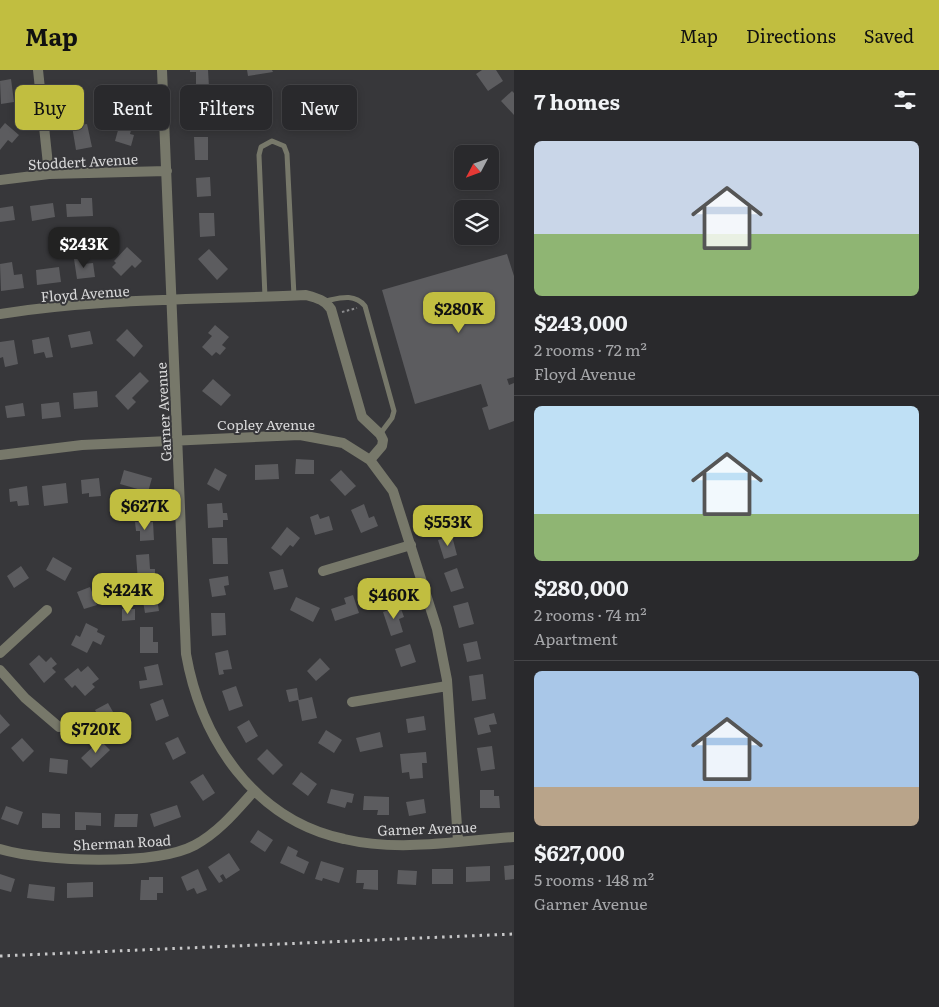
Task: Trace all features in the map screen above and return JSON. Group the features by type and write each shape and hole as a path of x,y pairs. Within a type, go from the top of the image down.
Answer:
{"street":[{"path":"38,70 49,174"},
{"name":"Garner Avenue","path":"162,70 171,300 179,440 186,654 190,677 204,718 215,741 229,762 254,791 272,806 304,825 344,839 407,845 514,837"},
{"name":"Stoddert Avenue","path":"0,180 49,174 167,171"},
{"name":"Floyd Avenue","path":"0,314 171,300 306,295 324,301"},
{"path":"324,301 333,316 362,417 380,434 382,446 370,460"},
{"name":"Copley Avenue","path":"0,455 78,445 313,436 343,443 370,460 393,491 437,628 447,686 458,841"},
{"path":"323,571 411,545"},
{"path":"0,653 46,610"},
{"path":"0,670 25,698 59,727"},
{"path":"352,702 447,686"},
{"name":"Sherman Road","path":"0,848 48,858 112,859 168,855 196,844 219,829 254,791"}],"lane":[{"path":"265,297 259,156 261,147 272,141 284,146 287,154 294,296"},
{"path":"324,301 349,297 356,298 365,306 394,411 392,418 380,434"}],"path":[{"path":"333,316 365,306"}],"building":[{"path":"190,70 208,70 209,85 196,85 196,72 190,72"},
{"path":"247,70 272,70 273,72 248,76"},
{"path":"482,70 496,70 503,81 488,91 476,74"},
{"path":"11,79 14,102 1,104 0,81"},
{"path":"512,91 514,93 514,115 501,101"},
{"path":"5,123 19,135 12,143 8,140 0,150 0,129"},
{"path":"84,124 87,124 92,147 76,150 73,130 84,130"},
{"path":"118,130 131,130 130,134 134,135 131,146 115,141"},
{"path":"194,137 208,137 208,160 195,160"},
{"path":"210,177 211,196 197,197 196,178"},
{"path":"81,198 92,198 93,216 67,217 66,204 81,204"},
{"path":"53,203 55,217 32,221 30,206"},
{"path":"13,206 15,220 0,222 0,208"},
{"path":"199,213 214,213 215,236 200,237"},
{"path":"127,247 142,261 135,268 132,265 121,276 112,267 116,263 114,261"},
{"path":"209,249 228,269 217,280 198,259"},
{"path":"507,254 514,276 514,377 507,379 509,385 514,383 514,421 489,430 482,408 488,406 481,384 415,404 382,290"},
{"path":"83,258 83,264 93,263 95,277 77,279 74,259"},
{"path":"12,262 14,275 22,274 24,288 1,291 0,264"},
{"path":"59,267 61,282 37,285 36,270"},
{"path":"215,325 229,337 222,345 226,348 220,355 216,352 212,356 202,347 212,336 208,333"},
{"path":"127,329 143,346 134,357 116,340"},
{"path":"90,331 93,344 71,348 68,335"},
{"path":"49,337 53,357 46,358 44,352 34,354 32,340"},
{"path":"14,340 18,364 5,367 3,357 0,358 0,342"},
{"path":"140,372 149,381 132,398 136,402 128,410 115,396"},
{"path":"213,379 231,395 221,406 202,391"},
{"path":"97,391 98,407 74,409 73,393"},
{"path":"59,402 61,417 42,419 41,404"},
{"path":"23,403 25,416 7,418 5,406"},
{"path":"296,459 314,460 314,474 295,474"},
{"path":"278,464 279,479 255,480 255,465"},
{"path":"215,468 227,475 219,491 207,484"},
{"path":"124,470 152,478 148,492 120,484"},
{"path":"341,470 356,486 345,496 330,480"},
{"path":"99,478 101,496 89,497 89,493 82,494 81,480"},
{"path":"66,483 68,503 44,506 42,486"},
{"path":"27,486 29,505 18,506 17,501 10,502 9,489"},
{"path":"222,503 223,513 227,513 228,520 223,520 223,527 208,528 207,504"},
{"path":"364,504 369,518 374,516 378,526 361,533 351,510"},
{"path":"318,514 320,519 329,516 333,530 315,535 310,517"},
{"path":"135,522 153,522 154,540 140,541 140,531 136,531"},
{"path":"287,527 300,538 293,547 290,545 281,556 271,548"},
{"path":"452,536 457,555 444,559 438,540"},
{"path":"212,538 227,538 228,564 213,564"},
{"path":"149,554 150,569 155,569 155,580 138,581 136,555"},
{"path":"53,557 72,568 65,581 46,570"},
{"path":"21,566 29,578 14,588 7,576"},
{"path":"457,568 464,588 451,592 444,573"},
{"path":"283,569 288,587 274,590 269,572"},
{"path":"228,576 229,585 224,586 226,595 212,597 209,579"},
{"path":"391,578 397,596 377,602 372,584"},
{"path":"90,587 97,605 84,609 77,592"},
{"path":"156,593 159,611 145,613 142,595"},
{"path":"353,595 359,613 335,621 331,609 346,604 344,598"},
{"path":"296,597 320,608 313,622 290,610"},
{"path":"468,602 474,624 459,628 453,606"},
{"path":"400,606 404,617 399,619 403,632 391,636 383,612"},
{"path":"122,609 135,609 135,620 122,621"},
{"path":"211,613 225,613 226,635 212,636"},
{"path":"86,623 98,629 97,632 105,636 101,645 93,641 87,653 71,645 76,635 80,637"},
{"path":"140,627 153,627 153,642 158,642 158,653 140,653"},
{"path":"477,641 481,659 467,662 463,644"},
{"path":"410,644 416,662 401,667 395,649"},
{"path":"228,650 232,669 223,670 224,674 219,675 215,653"},
{"path":"39,655 46,662 51,657 57,664 52,668 56,672 44,683 29,664"},
{"path":"320,658 330,669 316,681 307,671"},
{"path":"158,664 163,685 140,689 139,681 147,680 144,667"},
{"path":"88,666 99,679 92,684 95,687 85,696 75,685 72,688 64,679 78,668 81,672"},
{"path":"483,674 486,699 472,701 469,676"},
{"path":"236,686 243,706 229,711 222,691"},
{"path":"297,688 299,700 312,697 317,718 302,721 298,700 289,702 286,690"},
{"path":"163,699 169,716 156,721 150,704"},
{"path":"108,703 117,719 104,726 95,710"},
{"path":"494,713 497,724 489,725 491,732 478,735 474,718"},
{"path":"0,714 10,725 0,734"},
{"path":"424,716 426,730 408,733 406,719"},
{"path":"249,720 258,736 246,743 237,727"},
{"path":"326,730 342,740 334,753 318,743"},
{"path":"380,732 383,747 360,752 356,738"},
{"path":"178,737 186,753 173,760 165,743"},
{"path":"22,738 34,751 23,762 11,748"},
{"path":"100,740 110,750 91,768 81,758"},
{"path":"492,746 495,769 481,771 477,748"},
{"path":"267,749 283,765 273,775 257,759"},
{"path":"426,752 427,763 422,763 423,778 410,779 409,772 402,773 400,754"},
{"path":"50,758 68,760 67,774 49,772"},
{"path":"301,772 317,784 308,796 292,784"},
{"path":"203,774 215,793 203,801 190,782"},
{"path":"331,789 354,794 352,803 347,802 345,808 327,803"},
{"path":"480,790 494,790 494,796 499,796 500,808 480,808"},
{"path":"364,796 389,797 389,815 377,815 378,810 363,810"},
{"path":"424,799 426,813 409,816 406,802"},
{"path":"177,805 181,817 154,827 150,814"},
{"path":"6,806 23,812 18,825 1,819"},
{"path":"75,812 101,813 101,826 86,825 86,830 75,830"},
{"path":"42,813 60,814 60,828 42,828"},
{"path":"115,814 138,814 137,827 114,827"},
{"path":"258,830 273,840 265,852 250,842"},
{"path":"288,846 298,851 296,856 309,862 304,874 280,863"},
{"path":"229,853 240,870 226,879 223,874 220,876 223,881 219,883 208,867"},
{"path":"321,861 344,868 339,883 323,878 322,881 315,879"},
{"path":"514,865 514,879 505,880 504,866"},
{"path":"490,866 490,881 466,882 466,867"},
{"path":"198,869 207,890 197,894 194,888 187,891 181,877"},
{"path":"432,869 453,869 453,884 432,884"},
{"path":"357,870 378,870 378,890 363,889 364,883 356,883"},
{"path":"398,870 417,871 416,885 397,884"},
{"path":"0,874 15,879 11,892 0,889"},
{"path":"149,877 163,877 163,893 157,893 157,900 140,900 141,880 149,880"},
{"path":"93,882 93,897 67,898 67,883"},
{"path":"29,884 55,887 54,901 27,898"}],"railway":[{"path":"0,956 514,934"}]}
